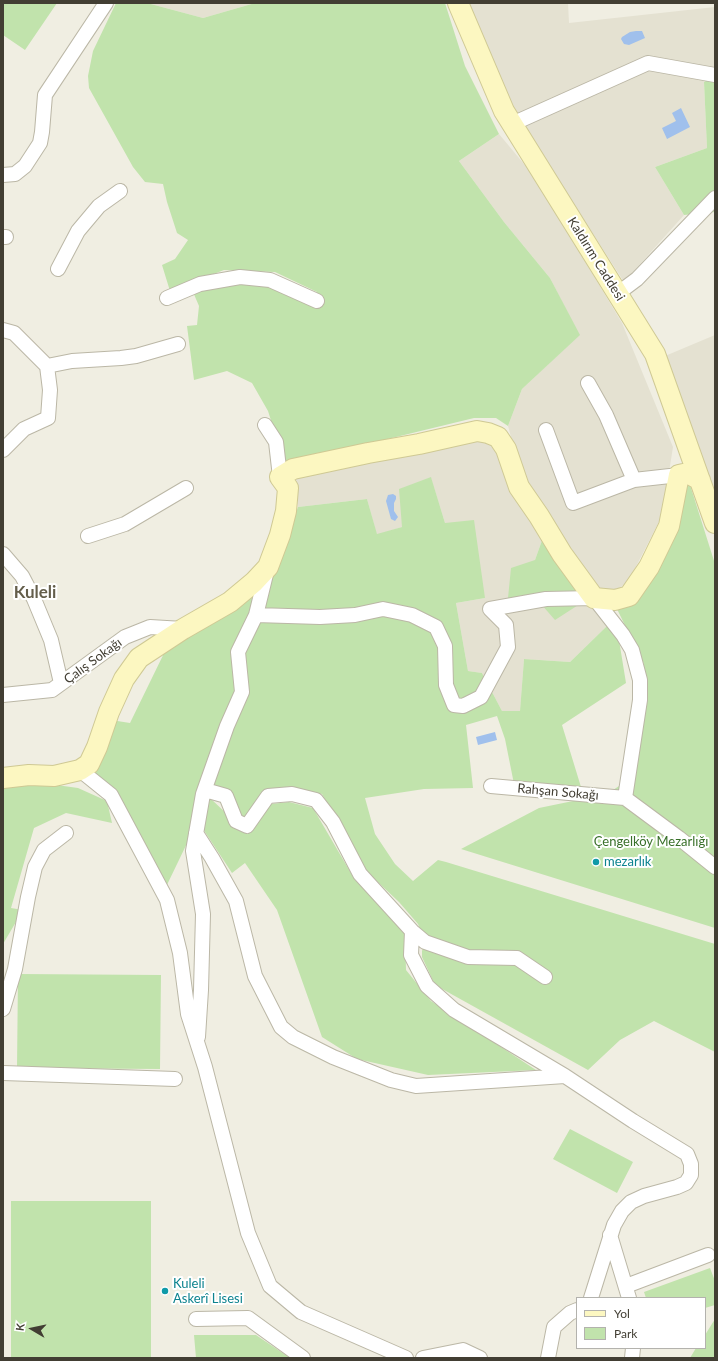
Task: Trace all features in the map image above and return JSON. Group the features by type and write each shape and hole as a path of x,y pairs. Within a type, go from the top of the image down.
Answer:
{"street":[{"path":"92,3 96,17"},
{"path":"3,175 15,174 25,166 40,143 45,95 106,3"},
{"name":"Kaldırım Caddesi","path":"458,3 504,111 655,354 715,523"},
{"path":"512,124 648,63 715,75"},
{"path":"58,269 78,232 99,206 120,191"},
{"path":"618,294 638,279 715,198"},
{"path":"167,298 200,284 240,277 270,280 317,301"},
{"path":"3,330 14,333 47,366 50,390 48,418 24,429 6,443"},
{"path":"47,366 72,361 129,357 178,344"},
{"path":"588,383 606,415 634,480"},
{"path":"198,1045 203,914 193,850 205,790 227,726 242,692 238,652 256,615 268,567 280,535 286,511 288,488 280,477 276,442 265,425"},
{"path":"546,430 573,503 634,480 679,475 688,472 700,480"},
{"path":"280,477 293,469 477,431 498,437 506,449 519,487 562,554 623,635 632,650 640,680 640,700 625,798 715,867"},
{"path":"256,615 320,617 355,615 382,609 412,614 436,627 445,646 446,685 454,705 463,706 480,697 508,648 506,624 490,609 546,599 594,598 615,600 629,596 649,567 669,526 679,475"},
{"path":"88,536 125,524 186,488"},
{"path":"3,554 22,576 34,599 51,640 61,683"},
{"path":"3,778 29,775 54,776 80,770 89,764 124,678 139,658 183,629 230,602 254,582 268,567"},
{"name":"Çalış Sokağı","path":"3,695 52,690 125,637 150,627 183,629"},
{"path":"80,770 111,795 167,900 180,953 188,1014 198,1045 248,1233 270,1286 301,1312 406,1358"},
{"name":"Rahşan Sokağı","path":"491,786 625,798"},
{"path":"205,790 226,796 236,821 247,826 268,796 292,794 316,800 333,822 360,874 412,931 425,942 468,957 517,958 545,977"},
{"path":"3,1009 15,969 35,867 44,850 66,833"},
{"path":"196,834 212,858 236,901 255,976 281,1028 286,1033 333,1057 390,1080 416,1086 565,1076"},
{"path":"412,931 411,955 427,986 454,1010 565,1076 633,1121 687,1154 691,1164 691,1174 686,1183 644,1196 631,1202 622,1211 610,1235 591,1297"},
{"path":"3,1074 175,1079"},
{"path":"610,1235 627,1292 708,1255"},
{"path":"548,1358 554,1327 570,1313 576,1310"},
{"path":"196,1319 248,1318 303,1358"},
{"path":"423,1358 464,1350 480,1358"}],"shaded area":[{"path":"147,3 255,3 203,18"},
{"path":"469,3 568,3 569,23 715,7 715,76 704,82 707,148 655,167 684,215 624,282 570,198 520,126"},
{"path":"499,134 534,176 622,323 673,447 662,516 628,582 601,600 525,488 508,426 522,389 579,335 550,278 504,222 459,161"},
{"path":"715,335 715,499 665,356"},
{"path":"471,440 488,443 498,452 545,532 535,560 531,596 586,600 607,626 570,662 524,659 520,712 502,711 482,673 468,671 456,603 485,598 445,523 431,478 402,527 377,535 367,499 298,507 296,475"}],"green space":[{"path":"3,3 57,3 25,50 3,35"},
{"path":"116,3 147,3 203,18 255,3 445,3 465,66 499,134 459,161 504,222 550,278 580,335 522,389 508,426 496,418 474,418 285,464 268,411 252,383 227,371 194,380 187,326 197,325 199,306 193,292 217,286 263,284 317,301 317,292 275,272 224,270 170,291 162,265 175,259 188,240 177,233 163,184 145,182 133,167 89,88 88,76 93,51"},
{"path":"715,76 715,212 684,215 655,167 707,148 704,82"},
{"name":"Çengelköy Mezarlığı","path":"685,469 715,564 715,928 461,849 539,808 607,794 628,780 644,664 617,609 659,553"},
{"path":"431,477 445,523 474,520 485,598 456,603 468,671 482,673 502,711 520,711 524,659 570,662 607,626 619,640 626,683 562,725 581,787 514,784 505,739 497,716 466,725 473,788 424,789 365,798 375,834 395,864 413,881 438,860 715,944 715,1052 654,1021 620,1040 588,1070 435,985 422,957 425,942 418,924 399,902 366,871 322,794 295,788 246,819 239,816 211,785 246,694 245,654 298,507 367,499 377,534 402,527 399,489"},
{"path":"545,532 586,600 555,620 541,604 531,596 508,598 511,568 535,560"},
{"path":"260,584 236,693 191,835 165,889 115,791 85,771 111,720 130,723 169,643"},
{"path":"7,783 42,783 78,788 107,801 112,823 66,813 34,828 11,908 23,910 3,944 3,789"},
{"path":"210,798 246,832 271,804 289,802 313,808 355,880 405,930 406,970 431,1001 536,1070 428,1075 357,1059 322,1037 277,910 245,863 232,873 203,829"},
{"path":"18,974 161,975 160,1069 17,1068"},
{"path":"570,1129 633,1162 617,1193 553,1159"},
{"path":"11,1201 151,1201 151,1358 11,1358"},
{"path":"710,1268 715,1281 715,1305 706,1308 706,1297 646,1297 644,1292"},
{"path":"715,1319 715,1358 690,1358 695,1349 706,1349 706,1333"},
{"path":"194,1335 256,1335 290,1358 196,1358"}],"water":[{"path":"642,31 645,38 629,45 624,44 621,39 622,37 630,32"},
{"path":"681,108 690,127 667,139 662,128 676,121 672,113"},
{"path":"393,494 396,496 394,511 398,517 395,521 391,519 386,501 388,495"},
{"path":"495,732 497,740 478,745 476,737"}],"place":[{"name":"mezarlık","path":"596,862"},
{"name":"Kuleli Askerî Lisesi","path":"165,1291"}],"district":[{"name":"Kuleli","path":"35,593"}]}
